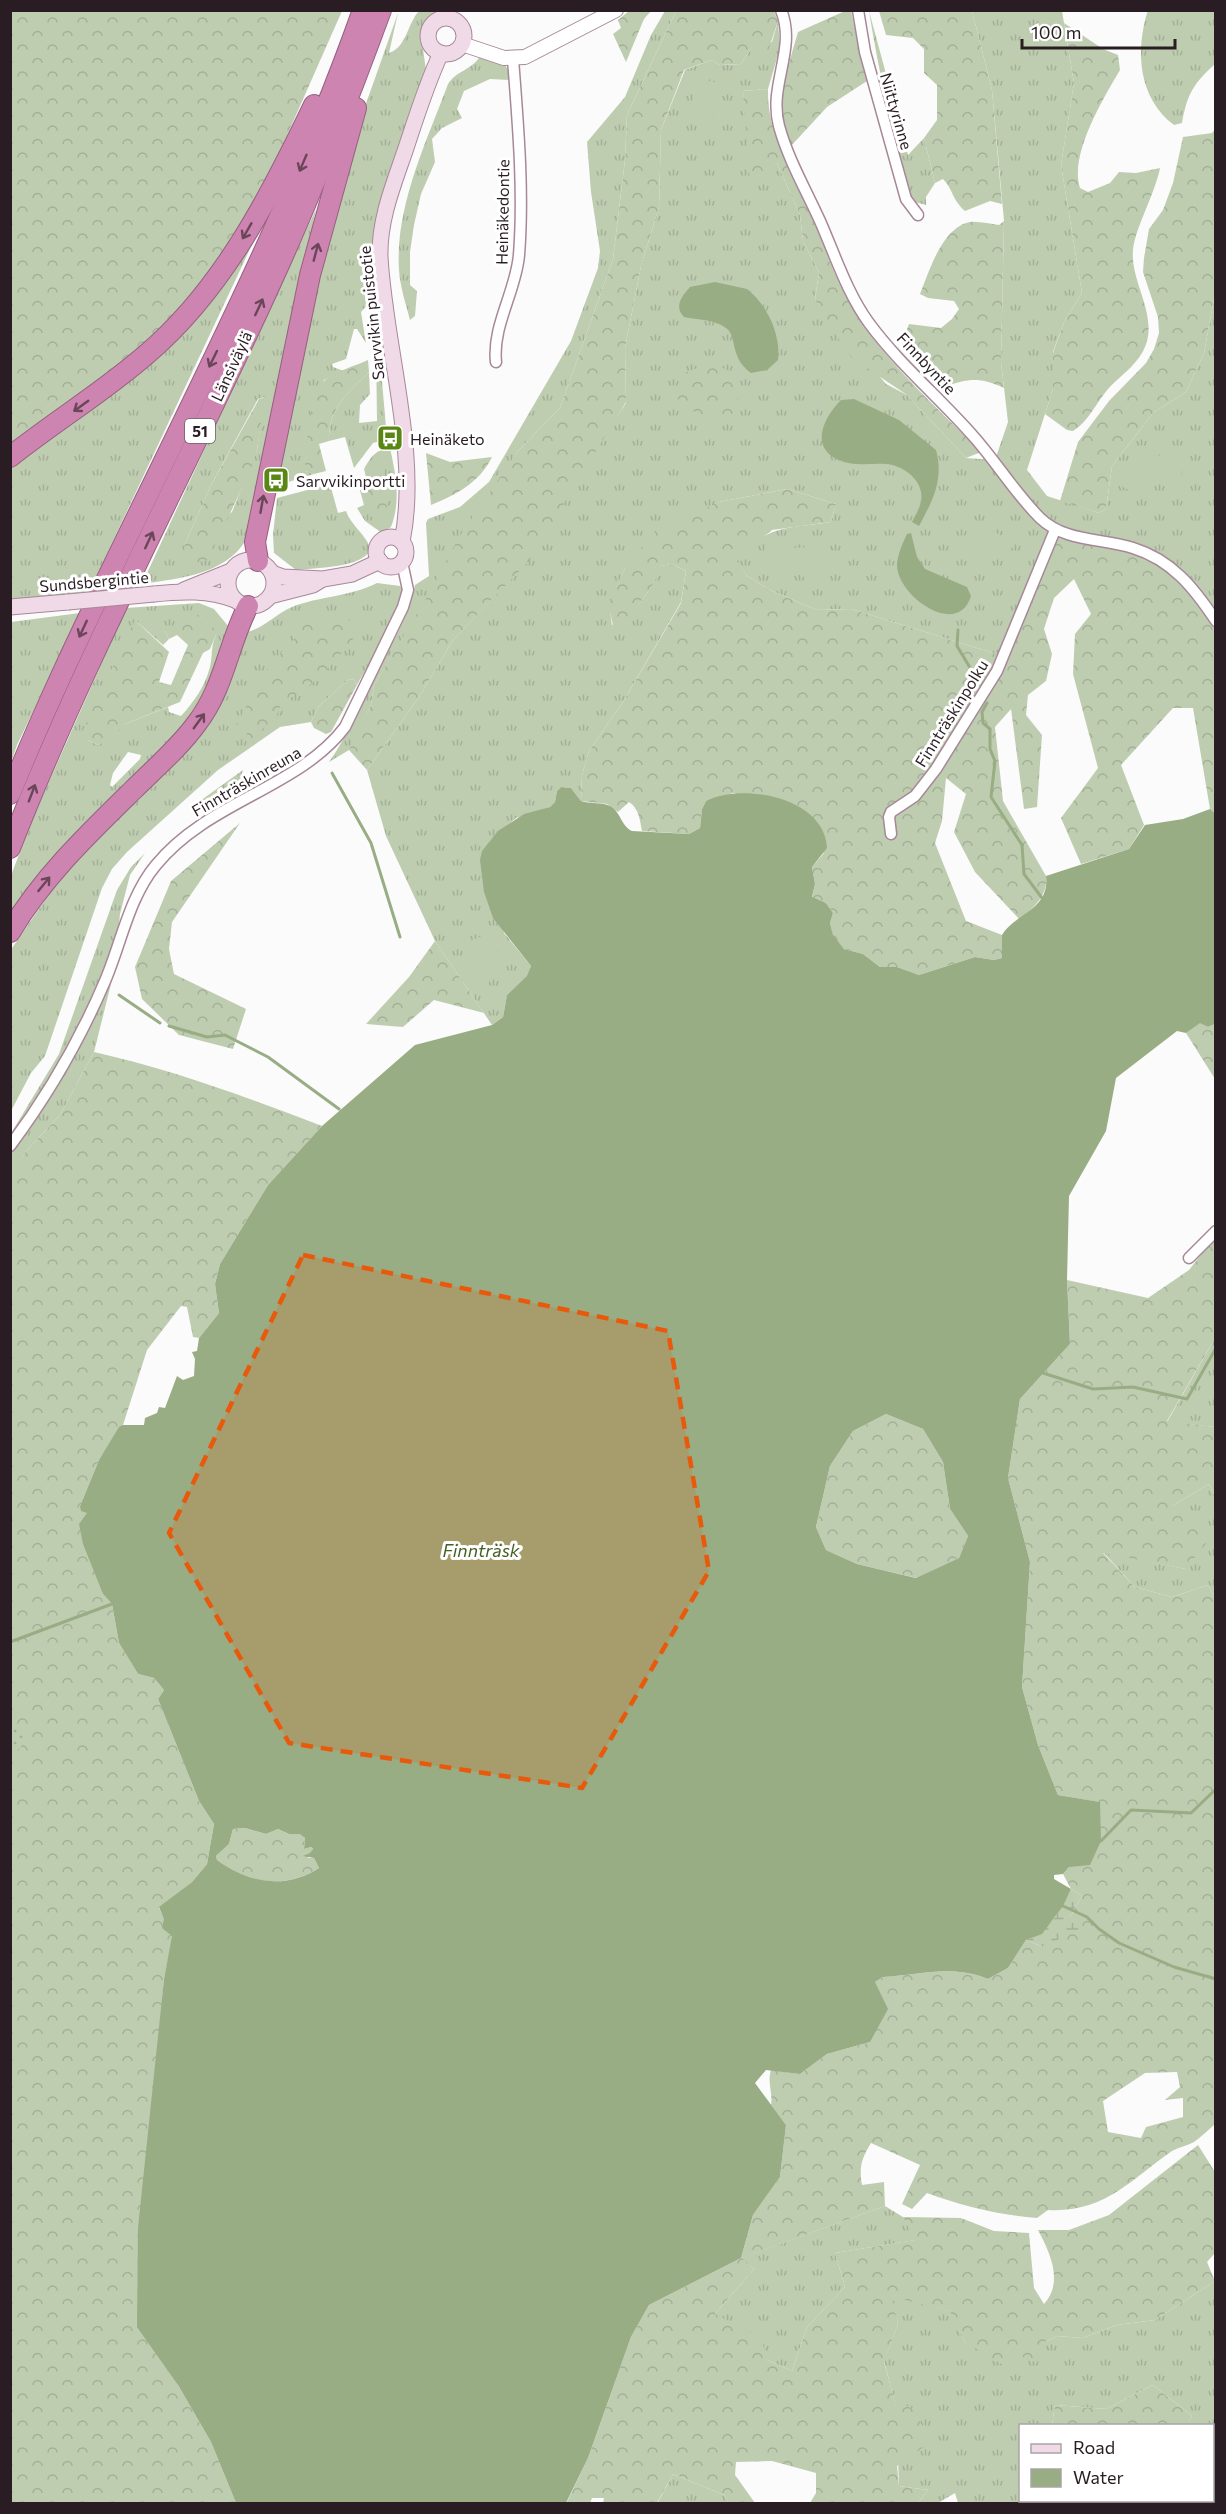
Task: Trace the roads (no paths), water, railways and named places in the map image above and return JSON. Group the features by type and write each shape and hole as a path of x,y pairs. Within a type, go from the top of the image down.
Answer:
{"highway":[{"path":"10,458 150,352 202,296 240,243 290,157 361,10"},
{"name":"Länsiväylä","path":"10,794 46,709 268,243 334,91 361,10"},
{"path":"265,567 255,543 261,507 310,275 382,10"},
{"name":"Länsiväylä","path":"10,848 63,720 279,266 382,10"},
{"path":"10,932 39,889 63,860 197,723 222,678 239,623 242,603"}],"main road":[{"path":"454,15 464,33 462,44 453,52 441,53 431,46 429,34 431,28 440,20 454,15"},
{"name":"Sarvvikin puistotie","path":"402,542 406,490 402,435 382,277 382,229 388,200 413,125 441,53"},
{"path":"392,537 402,542 406,553 402,562 393,567 380,561 376,554 380,542 392,537"},
{"path":"323,579 313,585 270,596 261,604 242,603 228,586 231,571 243,561 265,567 283,577 323,579 352,574 380,561"},
{"path":"265,567 274,585 270,596"},
{"name":"Sundsbergintie","path":"182,591 231,571"},
{"name":"Sundsbergintie","path":"10,607 182,591 216,593 242,603"}],"street":[{"path":"462,44 513,59 525,57 616,10"},
{"name":"Finnbyntie","path":"781,10 788,33 776,91 779,126 791,161 852,293 882,339 972,434 1038,516 1055,530 1130,547 1160,559 1193,588 1215,621"},
{"name":"Niittyrinne","path":"858,10 865,52 906,199 918,215"},
{"name":"Heinäkedontie","path":"496,362 494,347 512,293 519,256 519,178 513,59"},
{"name":"Finnträskinpolku","path":"891,834 889,817 891,812 915,796 936,768 997,671 1055,530"},
{"name":"Finnträskinreuna","path":"10,1146 80,1038 138,896 155,865 207,818 307,764 333,743 345,727 403,607 408,590 402,562"},
{"path":"1189,1258 1215,1231"}],"water":[{"path":"715,282 747,289 761,303 775,330 778,350 778,360 767,370 751,373 744,367 730,332 726,328 711,321 684,317 679,310 680,302 690,287"},
{"path":"854,399 899,420 936,450 939,470 936,489 919,526 912,522 920,506 920,487 911,475 893,465 844,462 833,457 822,443 824,425 828,416 841,400"},
{"path":"911,533 917,557 925,569 967,587 971,596 964,608 954,614 942,613 917,600 907,589 900,577 897,561 905,537"},
{"name":"Finnträsk","path":"561,787 571,788 581,801 610,806 617,812 625,826 632,831 689,834 700,828 702,809 706,801 741,793 760,794 798,806 813,817 823,831 827,848 812,867 815,884 812,897 826,903 833,913 830,923 833,935 844,949 863,954 880,967 897,967 919,975 975,957 994,960 1002,958 1002,935 1043,896 1046,876 1129,849 1145,825 1183,819 1210,809 1215,813 1215,1024 1208,1027 1200,1023 1186,1033 1177,1031 1116,1078 1106,1131 1069,1196 1067,1280 1070,1344 1020,1399 1008,1478 1030,1562 1022,1687 1038,1745 1058,1795 1100,1802 1101,1841 1090,1865 1069,1867 1063,1874 1054,1875 1054,1879 1071,1889 1063,1906 1042,1934 1026,1940 1008,1968 988,1979 949,1971 883,1977 875,1982 888,2009 870,2042 827,2054 800,2074 766,2070 755,2083 786,2125 780,2177 753,2215 741,2258 649,2305 631,2337 588,2458 566,2503 236,2503 211,2442 178,2385 137,2327 138,2228 164,1979 172,1936 162,1928 164,1919 159,1907 192,1882 207,1864 214,1824 199,1801 158,1699 164,1690 154,1678 138,1674 119,1643 112,1604 103,1594 83,1544 79,1524 87,1513 81,1511 80,1506 99,1460 119,1427 144,1425 145,1418 157,1413 159,1407 165,1408 177,1376 183,1380 194,1376 195,1359 192,1352 197,1351 199,1338 219,1313 215,1284 220,1264 268,1185 322,1126 415,1045 492,1025 503,1017 507,995 527,976 531,966 493,918 484,892 480,860 482,851 498,831 524,814 550,807 555,802 557,791","holes":["886,1414 923,1429 943,1462 950,1509 968,1536 959,1558 916,1578 857,1564 826,1550 816,1527 830,1466 853,1431","245,1828 266,1834 278,1829 289,1834 300,1834 305,1838 304,1849 311,1847 313,1849 303,1856 314,1858 319,1868 306,1875 280,1881 254,1878 229,1868 217,1860 216,1856 229,1844 233,1829"]}],"waterway":[{"path":"958,630 957,646 975,676 969,696 972,697"},
{"path":"987,703 982,712 983,723 990,729 990,749 995,761 991,797 1022,845 1024,874 1042,898"},
{"path":"332,773 371,843 400,937"},
{"path":"119,995 160,1023"},
{"path":"169,1026 207,1037 225,1035 268,1057 339,1109"},
{"path":"1043,1373 1093,1389 1133,1387 1187,1399 1216,1348"},
{"path":"10,1642 112,1604"},
{"path":"1101,1841 1131,1810 1191,1813 1216,1789"},
{"path":"1063,1906 1087,1917 1119,1943 1174,1967 1216,1979"}],"place":[{"name":"Heinäketo","path":"390,438"},
{"name":"Sarvvikinportti","path":"276,480"}]}
